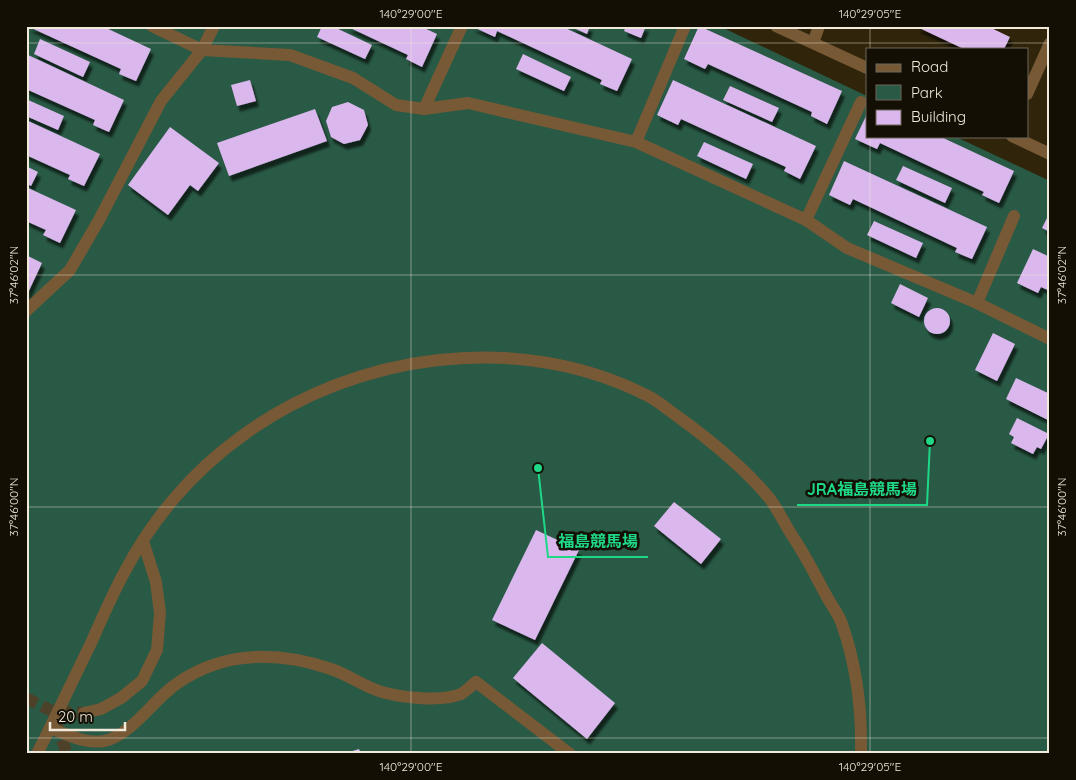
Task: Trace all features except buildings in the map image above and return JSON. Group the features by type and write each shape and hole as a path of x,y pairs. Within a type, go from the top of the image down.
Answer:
{"street":[{"path":"152,26 202,50 290,55 353,78 396,104 424,109 468,103 636,142 806,220 847,248 977,304 1050,339"},
{"path":"26,311 70,270 99,220 161,101 202,50 214,26"},
{"path":"424,109 462,26"},
{"path":"636,142 685,26"},
{"path":"776,26 866,68"},
{"path":"813,43 819,26"},
{"path":"1028,92 1050,43"},
{"path":"806,220 861,102"},
{"path":"1016,138 1050,154"},
{"path":"977,304 1014,216"},
{"path":"37,754 124,572 142,541 187,484 219,454 269,416 301,399 367,373 438,359 509,358 580,370 614,381 649,396 711,440 771,500 808,559 842,621 859,689 861,754"},
{"path":"84,713 101,709 114,702 142,680 157,650 160,613 156,582 142,541"},
{"path":"50,728 85,741 105,741 121,734 149,710 163,694 206,668 224,660 276,657 331,669 382,692 404,696 450,697 463,693 476,682 570,754"}],"green space":[{"path":"26,26 719,26 866,96 866,138 958,138 1050,181 1050,754 26,754"}],"tunnel":[{"path":"26,698 52,711 84,713"},
{"path":"56,723 67,754"}],"place":[{"name":"JRA福島競馬場","path":"930,441"},
{"name":"福島競馬場","path":"538,468"}]}
